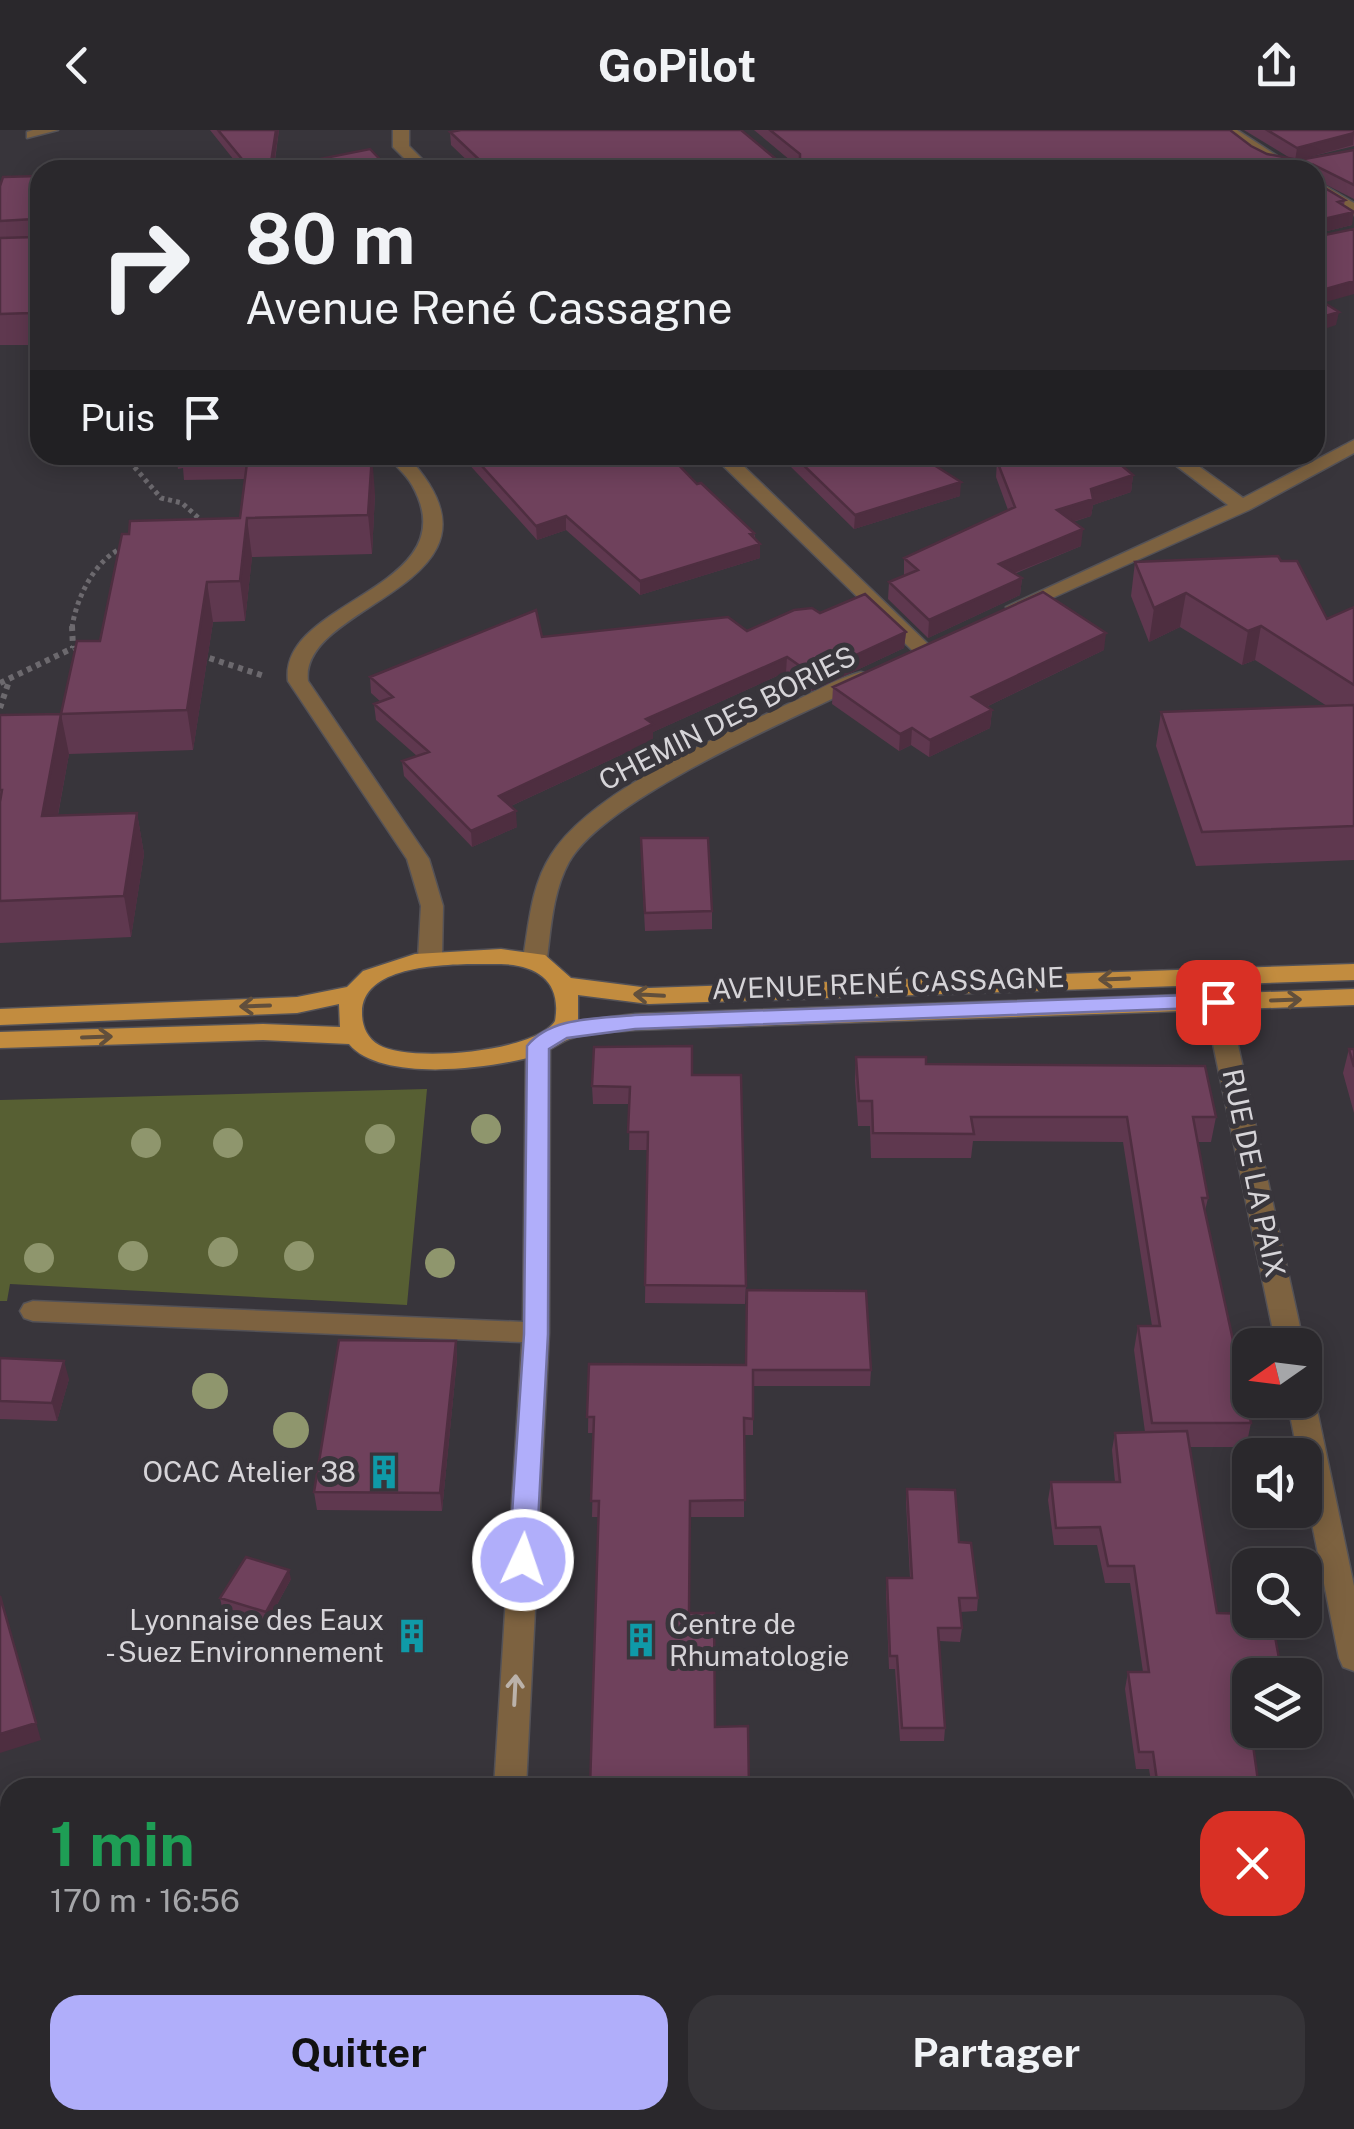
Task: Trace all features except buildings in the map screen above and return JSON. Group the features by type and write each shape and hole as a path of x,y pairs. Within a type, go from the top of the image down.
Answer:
{"main road":[{"path":"0,1040 263,1032 354,1036 348,1015 351,994 368,976 430,958 535,959 552,970 564,985 570,1008 550,1039"},
{"name":"AVENUE RENÉ CASSAGNE","path":"354,1036 375,1053 406,1058 510,1054 550,1039 635,1022 1214,989 1354,972"},
{"name":"AVENUE RENÉ CASSAGNE","path":"564,985 649,996 1214,989 1354,998"},
{"path":"0,1016 301,1004 351,994"}],"street":[{"path":"32,135 50,130"},
{"path":"401,130 402,147 415,160"},
{"path":"1226,130 1281,160"},
{"path":"1325,192 1354,210"},
{"path":"1325,462 1354,446"},
{"path":"404,465 422,486 431,510 430,533 418,560 392,587 307,646 296,662 298,681 418,858 432,906 430,958"},
{"name":"CHEMIN DES BORIES","path":"535,959 544,888 563,852 595,818 650,784 914,653 731,465"},
{"path":"1185,465 1242,506"},
{"path":"993,617 1242,506 1319,465"},
{"name":"RUE DE LA PAIX","path":"1214,989 1286,1328"},
{"path":"511,1778 550,1039"},
{"path":"33,1312 536,1334"},
{"path":"1305,1418 1354,1658"}],"path":[{"path":"133,465 162,498 182,503 205,522 198,530"},
{"path":"73,648 69,632 75,609 95,574 108,553 137,543"},
{"path":"0,683 73,648 88,649"},
{"path":"198,655 275,679"},
{"path":"0,708 10,680"}],"green space":[{"path":"427,1089 407,1305 10,1284 7,1301 0,1301 0,1100"}],"place":[{"name":"OCAC Atelier 38","path":"384,1472"},
{"name":"Lyonnaise des Eaux - Suez Environnement","path":"412,1636"},
{"name":"Centre de Rhumatologie","path":"641,1640"}],"route":[{"path":"523,1560 536,1334 538,1046 561,1031 635,1022 1218,1002"}]}
